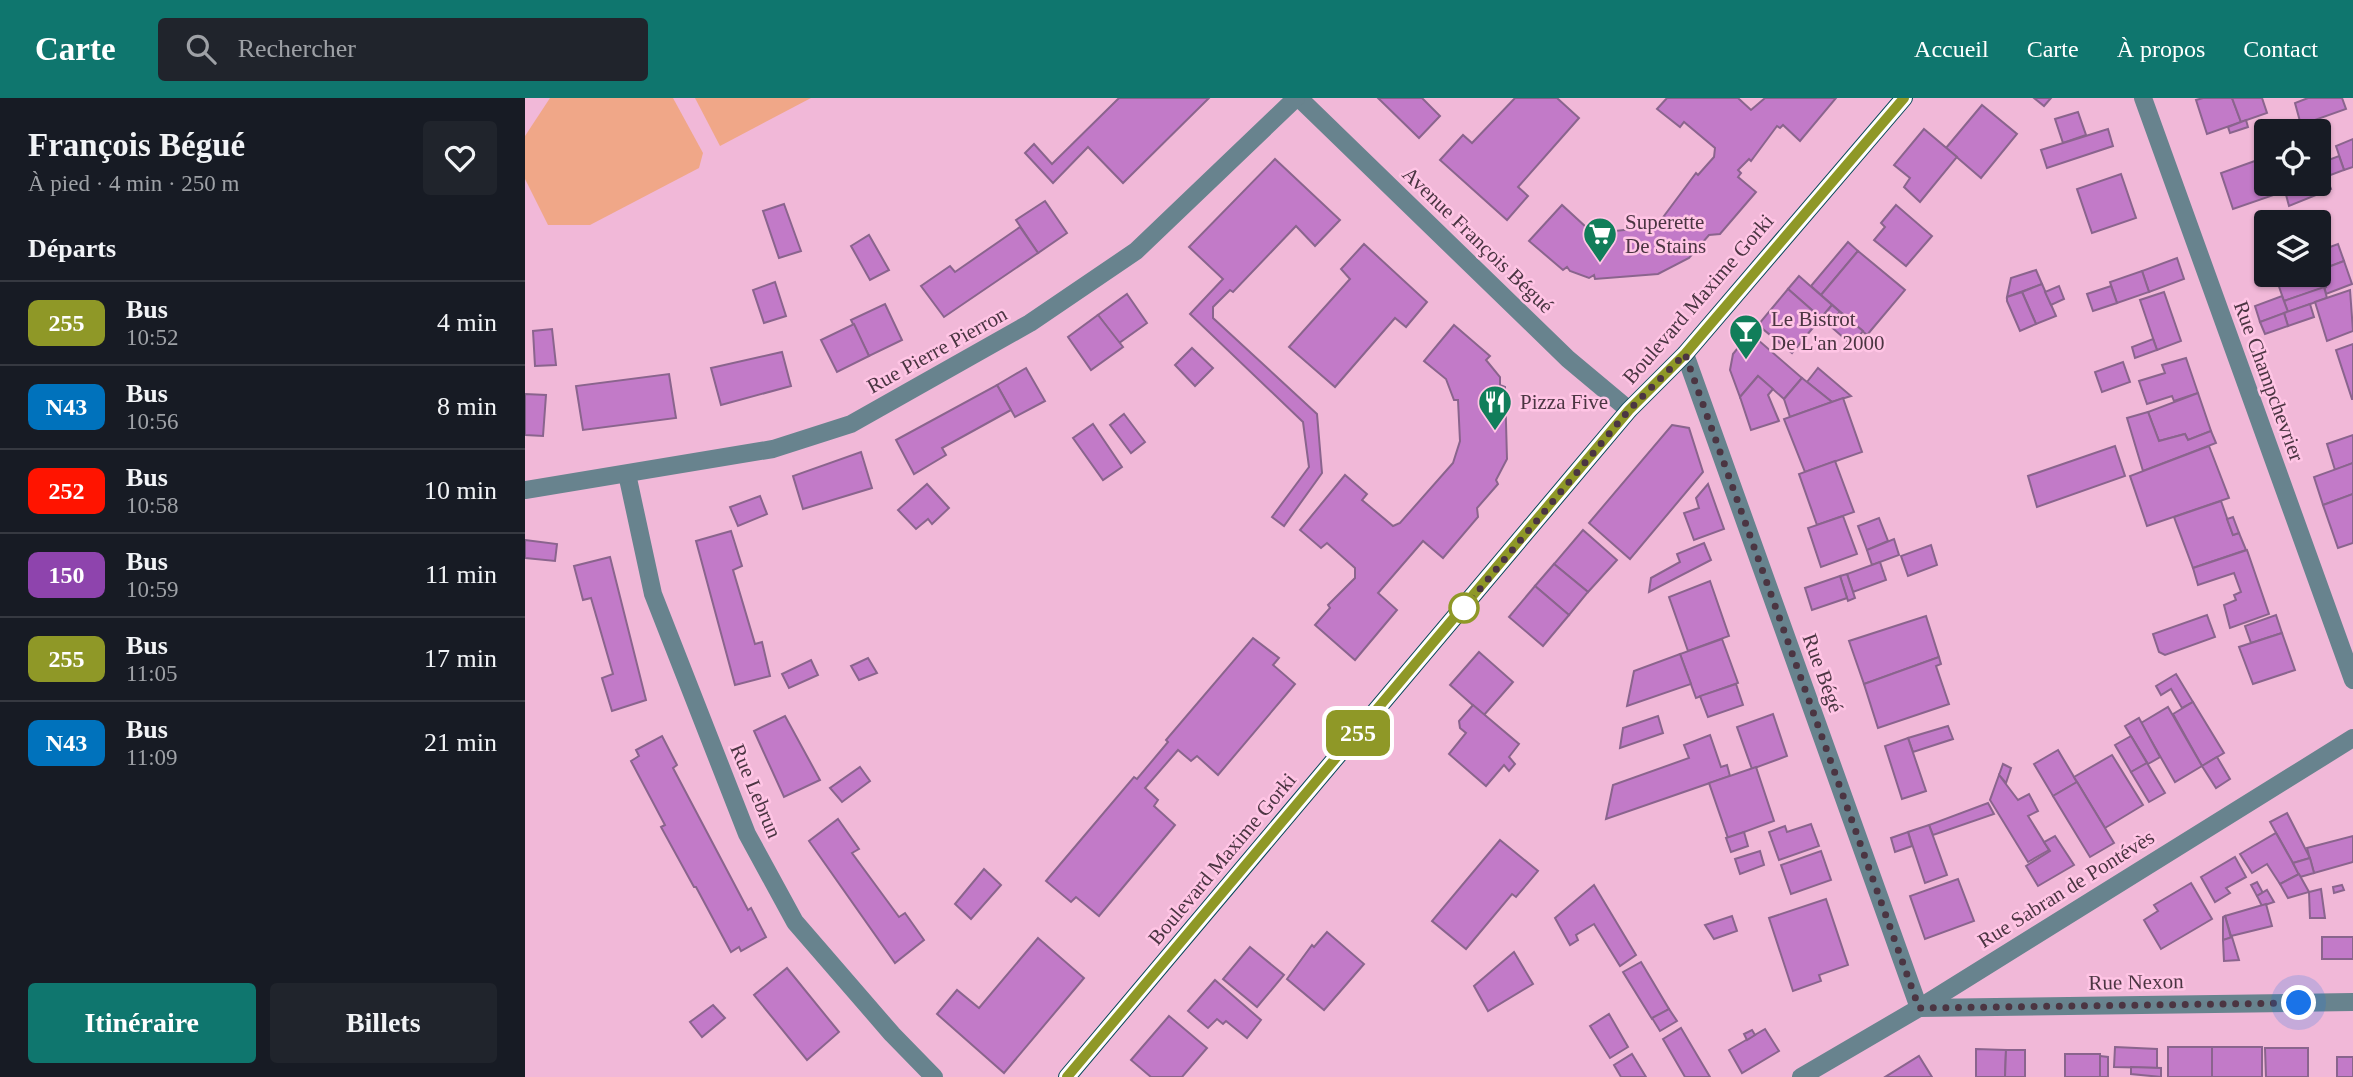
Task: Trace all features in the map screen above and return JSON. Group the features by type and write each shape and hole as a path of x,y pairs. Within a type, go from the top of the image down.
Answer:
{"main road":[{"name":"Boulevard Maxime Gorki","path":"1067,1077 1629,410 1685,354 1904,98"}],"street":[{"name":"Avenue François Bégué","path":"1298,98 1569,359 1629,410"},
{"name":"Rue Pierre Pierron","path":"525,490 773,449 851,424 954,369 1030,323 1136,251 1298,98"},
{"name":"Rue Champchevrier","path":"2143,98 2353,680"},
{"name":"Rue Bégé","path":"1685,354 1919,1008"},
{"name":"Rue Lebrun","path":"627,474 653,594 747,834 795,922 892,1034 934,1077"},
{"name":"Rue Sabran de Pontévès","path":"1801,1077 1919,1008 2353,738"},
{"name":"Rue Nexon","path":"1919,1008 2353,1002"}],"shaded area":[{"path":"550,98 673,98 703,153 699,168 590,225 548,225 525,179 525,136"},
{"path":"695,98 811,98 720,146"}],"building":[{"path":"1119,98 1209,98 1123,183 1088,147 1053,183 1025,153 1034,144 1052,164"},
{"path":"1378,98 1422,98 1440,116 1419,138"},
{"path":"1515,98 1557,98 1579,118 1518,187 1528,196 1507,220 1440,160 1463,135 1472,143"},
{"path":"1667,98 1738,98 1751,110 1765,98 1836,98 1800,141 1783,125 1780,128 1777,126 1751,161 1749,159 1738,170 1741,173 1738,177 1756,192 1720,234 1709,235 1689,258 1658,274 1595,279 1594,275 1589,278 1570,271 1567,267 1563,270 1529,241 1562,205 1586,227 1606,232 1642,228 1661,220 1696,173 1698,175 1714,157 1715,148 1684,122 1680,127 1657,109"},
{"path":"2034,98 2051,98 2044,106"},
{"path":"2232,98 2241,122 2207,134 2196,100"},
{"path":"2232,98 2262,98 2267,113 2241,122"},
{"path":"2308,98 2342,98 2346,109 2318,119 2299,119 2295,103"},
{"path":"1982,105 2017,134 1981,178 1946,148"},
{"path":"2078,112 2086,135 2063,143 2055,119"},
{"path":"2246,120 2248,127 2230,133 2228,127"},
{"path":"1924,129 1957,157 1920,202 1904,187 1910,178 1894,165"},
{"path":"2108,129 2113,146 2047,168 2041,150"},
{"path":"2353,139 2353,167 2344,170 2336,146"},
{"path":"2339,156 2344,170 2331,175 2331,159"},
{"path":"1275,159 1340,220 1315,246 1296,226 1233,292 1230,290 1213,307 1213,318 1317,414 1322,473 1284,526 1272,517 1309,467 1303,422 1190,314 1223,279 1189,247"},
{"path":"2254,161 2254,196 2271,196 2233,209 2221,173"},
{"path":"2121,174 2136,218 2092,233 2077,189"},
{"path":"2286,196 2314,196 2289,206"},
{"path":"1045,201 1067,233 1038,253 1016,220"},
{"path":"784,204 801,251 779,258 763,211"},
{"path":"1896,205 1932,236 1906,266 1874,240 1885,227 1881,223"},
{"path":"1020,227 1038,253 944,317 921,286 950,266 955,272"},
{"path":"869,235 889,270 870,280 851,246"},
{"path":"1848,242 1858,251 1821,295 1811,286"},
{"path":"1364,244 1427,302 1406,327 1395,318 1335,387 1289,347 1350,279 1341,269"},
{"path":"2338,244 2344,261 2331,266 2331,247"},
{"path":"1858,251 1905,290 1867,335 1821,295"},
{"path":"2177,258 2184,279 2149,292 2142,271"},
{"path":"2344,261 2352,284 2326,294 2324,287 2331,287 2331,266"},
{"path":"2036,270 2042,284 2007,297 2011,278"},
{"path":"2142,271 2149,292 2117,303 2110,282"},
{"path":"1799,276 1832,305 1821,318 1788,289"},
{"path":"775,282 786,316 764,323 753,290"},
{"path":"2042,284 2056,316 2036,324 2022,292"},
{"path":"2059,286 2064,299 2051,305 2045,292"},
{"path":"2111,286 2117,303 2093,311 2087,294"},
{"path":"2279,287 2326,287 2284,301"},
{"path":"2324,287 2327,298 2288,312 2284,301"},
{"path":"1788,289 1821,318 1792,353 1758,325"},
{"path":"2350,290 2353,331 2327,341 2315,302"},
{"path":"2022,292 2036,324 2020,331 2007,297"},
{"path":"2164,292 2181,341 2157,350 2140,300"},
{"path":"1127,294 1147,323 1119,343 1098,315"},
{"path":"2282,296 2288,312 2260,322 2255,306"},
{"path":"885,304 902,340 869,356 851,320"},
{"path":"2310,304 2314,317 2288,326 2284,313"},
{"path":"1832,305 1840,312 1829,325 1821,318"},
{"path":"1840,312 1863,331 1852,345 1829,325"},
{"path":"2284,313 2288,326 2265,334 2260,322"},
{"path":"1098,315 1123,347 1091,370 1068,337"},
{"path":"854,324 869,356 837,372 821,340"},
{"path":"1454,325 1490,356 1486,360 1500,377 1500,385 1505,387 1507,459 1496,480 1498,484 1477,508 1478,517 1443,558 1423,541 1378,593 1397,610 1355,660 1315,625 1330,608 1328,605 1355,578 1355,568 1327,543 1321,548 1300,530 1345,475 1367,494 1362,500 1393,526 1400,523 1453,463 1460,441 1458,400 1454,400 1446,379 1424,361"},
{"path":"552,329 556,365 535,366 533,331"},
{"path":"1750,333 1802,378 1784,399 1758,376 1740,397 1730,370 1733,354"},
{"path":"1870,337 1876,342 1871,348 1866,344"},
{"path":"2153,339 2157,350 2135,358 2132,347"},
{"path":"2353,344 2353,399 2352,399 2336,350"},
{"path":"1192,348 1213,368 1195,386 1175,365"},
{"path":"782,352 791,386 721,405 711,368"},
{"path":"2186,358 2198,393 2174,401 2172,396 2147,404 2139,381 2165,373 2162,365"},
{"path":"2123,362 2130,382 2102,392 2095,372"},
{"path":"1026,368 1045,401 1015,417 997,385"},
{"path":"1818,368 1851,396 1832,402 1807,382"},
{"path":"669,374 676,418 583,430 576,386"},
{"path":"1758,376 1773,389 1768,395 1779,421 1751,430 1740,397"},
{"path":"1802,378 1832,402 1790,417 1784,399"},
{"path":"997,385 1011,410 942,448 946,455 914,474 896,440"},
{"path":"2198,393 2211,431 2188,440 2185,434 2159,441 2148,412"},
{"path":"525,394 546,395 543,436 525,435"},
{"path":"1843,398 1862,452 1805,472 1784,419"},
{"path":"2148,412 2159,441 2185,434 2188,440 2211,431 2216,443 2143,471 2127,418"},
{"path":"1124,414 1145,442 1131,453 1110,425"},
{"path":"1093,424 1122,467 1103,480 1073,438"},
{"path":"1672,425 1689,428 1703,472 1630,559 1589,523"},
{"path":"2353,435 2353,463 2335,470 2327,444"},
{"path":"2115,446 2125,476 2037,507 2028,476"},
{"path":"2209,446 2229,498 2147,526 2130,476"},
{"path":"861,452 872,488 803,509 793,476"},
{"path":"1835,461 1854,512 1817,525 1799,474"},
{"path":"2353,463 2353,494 2323,505 2314,477"},
{"path":"927,484 949,508 932,524 928,519 916,529 898,510"},
{"path":"1708,484 1724,529 1694,540 1684,513 1699,508 1696,498"},
{"path":"2353,494 2353,543 2338,548 2323,505"},
{"path":"760,496 767,514 738,526 730,507"},
{"path":"2221,501 2233,535 2239,533 2246,550 2193,568 2174,517"},
{"path":"1843,516 1857,554 1821,567 1808,528"},
{"path":"2233,517 2239,533 2233,535 2227,519"},
{"path":"1879,518 1888,541 1867,550 1858,526"},
{"path":"1583,530 1617,560 1588,592 1554,564"},
{"path":"731,531 742,566 733,570 755,644 762,642 770,676 735,685 696,541"},
{"path":"1894,539 1899,555 1872,565 1867,550"},
{"path":"525,540 557,544 555,561 525,558"},
{"path":"1704,543 1711,560 1649,592 1651,578 1680,562 1677,554"},
{"path":"1931,545 1937,565 1908,576 1901,556"},
{"path":"2247,550 2269,614 2230,628 2224,605 2236,600 2234,595 2241,592 2234,573 2198,585 2193,568"},
{"path":"610,557 646,700 612,711 602,678 613,674 591,598 583,600 574,566"},
{"path":"1880,562 1886,580 1853,592 1847,574"},
{"path":"1554,564 1588,592 1569,615 1535,586"},
{"path":"1847,574 1855,598 1848,601 1840,576"},
{"path":"1840,576 1847,598 1812,610 1805,588"},
{"path":"1710,581 1729,636 1688,651 1669,597"},
{"path":"1535,586 1569,615 1543,646 1509,617"},
{"path":"2207,615 2215,637 2165,655 2159,652 2153,634"},
{"path":"2276,615 2282,633 2251,643 2245,626"},
{"path":"1926,616 1939,657 1864,684 1849,641"},
{"path":"2282,633 2295,670 2253,684 2239,647"},
{"path":"1253,638 1279,658 1273,665 1295,684 1218,775 1197,756 1191,761 1178,750 1145,788 1158,800 1154,806 1175,825 1099,916 1076,897 1071,902 1046,881 1134,777 1137,779 1168,742 1166,740"},
{"path":"1722,639 1738,683 1696,698 1680,654"},
{"path":"1479,652 1513,682 1484,715 1450,685"},
{"path":"1680,654 1691,684 1627,706 1634,671"},
{"path":"1939,657 1941,664 1936,666 1949,704 1878,728 1864,684"},
{"path":"868,658 877,673 859,680 851,666"},
{"path":"811,660 818,675 789,688 782,674"},
{"path":"2176,674 2193,702 2182,708 2171,689 2161,695 2156,686"},
{"path":"1736,684 1743,705 1708,717 1700,696"},
{"path":"2193,702 2224,753 2202,766 2173,714"},
{"path":"1473,705 1519,744 1509,757 1515,764 1509,771 1504,765 1486,786 1449,754 1466,733 1460,728 1459,721"},
{"path":"2168,707 2202,766 2175,782 2141,723"},
{"path":"1773,714 1787,756 1752,769 1737,727"},
{"path":"785,716 820,780 784,797 754,731"},
{"path":"1658,716 1663,733 1620,748 1623,728"},
{"path":"2139,718 2160,757 2148,764 2125,726"},
{"path":"1948,726 1953,739 1913,752 1908,738"},
{"path":"1710,735 1721,767 1727,765 1730,776 1606,819 1613,785 1689,758 1684,745"},
{"path":"662,736 677,765 673,768 748,910 751,908 766,937 741,951 739,947 731,952 661,827 665,825 631,761 639,756 636,750"},
{"path":"2131,736 2147,763 2131,772 2115,745"},
{"path":"1908,738 1926,791 1902,799 1885,746"},
{"path":"2058,750 2077,782 2053,796 2034,764"},
{"path":"2112,755 2143,805 2105,828 2074,777"},
{"path":"2217,757 2230,779 2216,788 2202,766"},
{"path":"2147,763 2165,793 2149,802 2131,772"},
{"path":"2003,764 2011,768 2006,783 1999,775"},
{"path":"860,767 870,781 842,802 830,788"},
{"path":"1756,767 1774,821 1728,838 1709,783"},
{"path":"1999,775 2018,800 2029,794 2038,811 2028,816 2049,850 2028,862 1990,800"},
{"path":"2077,782 2114,843 2090,857 2053,796"},
{"path":"1988,803 1994,814 1933,835 1929,825"},
{"path":"2287,813 2310,858 2293,863 2270,822"},
{"path":"838,819 859,849 852,853 899,917 905,913 924,940 895,963 809,841"},
{"path":"1811,824 1819,846 1779,860 1769,832 1785,826 1787,832"},
{"path":"1929,825 1947,875 1925,883 1908,832"},
{"path":"1744,832 1748,846 1731,852 1726,838"},
{"path":"1908,832 1912,846 1895,852 1891,838"},
{"path":"2276,833 2299,874 2280,884 2267,864 2252,873 2240,854"},
{"path":"2055,836 2074,865 2038,886 2026,866 2050,851 2044,842"},
{"path":"2353,836 2353,862 2314,873 2307,848"},
{"path":"1500,840 1538,871 1516,897 1512,894 1466,949 1432,921"},
{"path":"1760,851 1764,865 1740,874 1735,859"},
{"path":"1821,851 1831,880 1791,894 1781,865"},
{"path":"2235,857 2246,877 2226,888 2230,893 2215,902 2201,877"},
{"path":"2310,858 2314,873 2300,877 2293,863"},
{"path":"984,869 1001,885 971,919 955,904"},
{"path":"2299,874 2309,892 2288,898 2280,884"},
{"path":"1958,879 1974,921 1925,939 1910,896"},
{"path":"2257,882 2263,893 2257,896 2251,885"},
{"path":"2191,883 2212,919 2161,949 2144,920 2158,911 2154,905"},
{"path":"1594,885 1636,955 1620,966 1594,924 1576,935 1578,940 1570,945 1555,918"},
{"path":"2342,885 2344,890 2334,893 2333,887"},
{"path":"2321,889 2325,918 2310,918 2309,892"},
{"path":"2267,890 2274,902 2262,906 2257,896"},
{"path":"1826,899 1848,965 1819,975 1821,981 1793,991 1769,918"},
{"path":"2266,904 2272,926 2231,936 2225,916"},
{"path":"1732,916 1737,931 1714,939 1705,925"},
{"path":"2225,916 2231,938 2223,940 2223,917"},
{"path":"1327,932 1364,964 1324,1010 1287,979 1312,945 1314,947"},
{"path":"2232,937 2239,960 2224,961 2223,940"},
{"path":"2322,937 2353,937 2353,959 2322,959"},
{"path":"1038,938 1084,978 1004,1073 937,1014 957,990 979,1008"},
{"path":"1250,947 1284,975 1257,1007 1223,979"},
{"path":"1514,952 1533,984 1488,1011 1474,986"},
{"path":"1641,962 1669,1009 1652,1019 1623,972"},
{"path":"787,968 839,1032 807,1060 754,995"},
{"path":"1215,980 1261,1020 1247,1038 1226,1021 1223,1024 1217,1019 1208,1028 1188,1011"},
{"path":"713,1005 725,1018 702,1037 690,1022"},
{"path":"1669,1009 1677,1021 1660,1031 1652,1018"},
{"path":"1609,1014 1628,1047 1610,1058 1590,1026"},
{"path":"1169,1016 1207,1048 1182,1077 1151,1077 1131,1060"},
{"path":"1681,1028 1710,1077 1685,1077 1663,1039"},
{"path":"1765,1029 1779,1051 1742,1073 1729,1050"},
{"path":"1752,1030 1755,1035 1747,1040 1744,1034"},
{"path":"2115,1047 2157,1049 2157,1068 2114,1067"},
{"path":"2168,1047 2212,1047 2212,1077 2168,1077"},
{"path":"2212,1047 2262,1047 2262,1077 2212,1077"},
{"path":"2265,1048 2308,1048 2308,1077 2266,1077"},
{"path":"1976,1049 2006,1050 2005,1077 1976,1077"},
{"path":"2006,1050 2025,1050 2025,1077 2005,1077"},
{"path":"1632,1054 1646,1077 1621,1077 1614,1065"},
{"path":"2065,1054 2100,1054 2100,1077 2065,1077"},
{"path":"1919,1056 1932,1077 1885,1077"},
{"path":"2100,1056 2108,1057 2108,1077 2100,1077"},
{"path":"2337,1057 2353,1057 2353,1077 2337,1077"},
{"path":"2131,1067 2161,1068 2161,1077 2131,1074"}],"bus line":[{"name":"255","path":"1067,1077 1629,410 1685,354 1780,239 1904,98"}],"place":[{"name":"Superette De Stains","path":"1600,264"},
{"name":"Le Bistrot De L'an 2000","path":"1746,361"},
{"name":"Pizza Five","path":"1495,432"}],"route":[{"path":"1464,608 1629,410 1685,354 1919,1008 2299,1003"}]}
